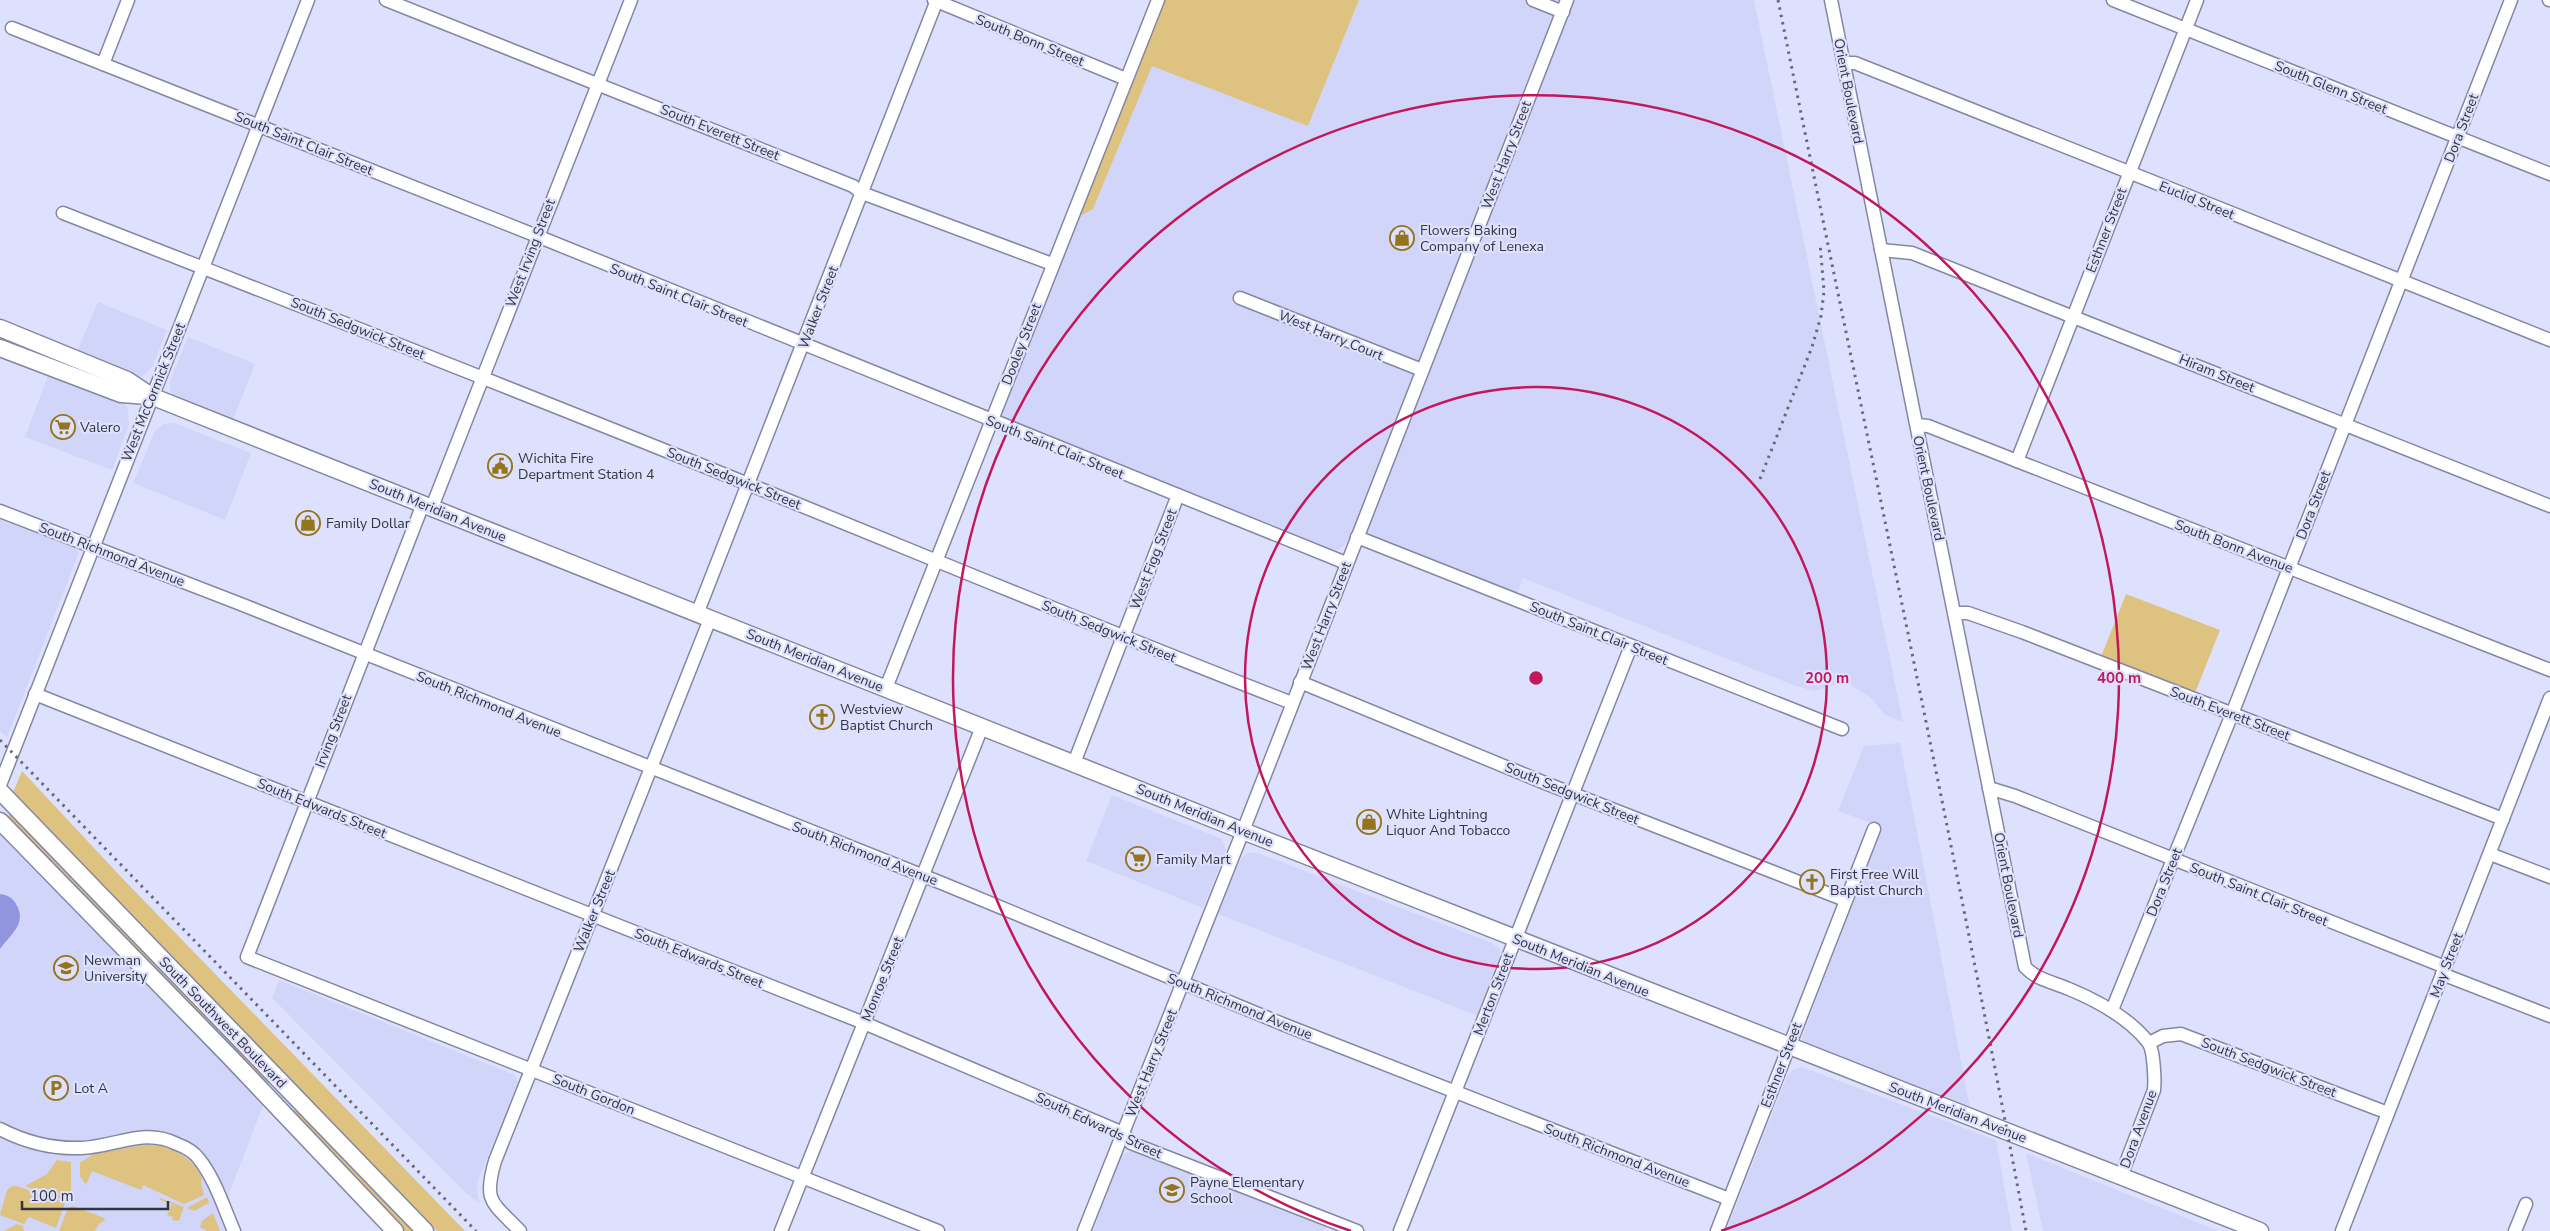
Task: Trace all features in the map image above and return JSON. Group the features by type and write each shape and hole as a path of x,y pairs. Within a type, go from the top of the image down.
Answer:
{"main road":[{"name":"South Meridian Avenue","path":"0,328 127,380 151,396 1243,831 2260,1231"},
{"name":"South Meridian Avenue","path":"0,348 121,394 151,396"},
{"name":"South Southwest Boulevard","path":"0,791 426,1231"},
{"name":"South Southwest Boulevard","path":"0,821 230,1056 395,1231"}],"street":[{"path":"103,64 128,0"},
{"name":"West McCormick Street","path":"0,785 151,396 308,0"},
{"name":"South Everett Street","path":"386,0 851,185 862,193 1052,264"},
{"name":"West Irving Street","path":"427,506 482,377 631,0"},
{"name":"South Bonn Street","path":"936,0 1126,79"},
{"name":"Walker Street","path":"520,1231 494,1204 489,1194 488,1184 531,1069 650,768 748,484 936,0"},
{"name":"Dooley Street","path":"886,688 1052,264 1158,0"},
{"path":"1534,0 1565,6"},
{"name":"Orient Boulevard","path":"1831,0 2025,967 2032,974 2112,1010"},
{"name":"South Glenn Street","path":"2113,0 2550,174"},
{"name":"Esthner Street","path":"2017,461 2128,172 2197,0"},
{"name":"Dora Street","path":"2112,1010 2232,714 2511,0"},
{"name":"West Harry Street","path":"1084,1231 1243,831 1356,537 1565,6"},
{"name":"South Saint Clair Street","path":"12,28 537,236 991,422 1346,563"},
{"name":"Euclid Street","path":"1844,63 1855,63 2550,340"},
{"name":"South Sedgwick Street","path":"63,213 482,377 936,560 1123,638 1292,703"},
{"name":"Hiram Street","path":"1881,250 1912,253 2550,506"},
{"name":"West Harry Court","path":"1240,298 1422,370"},
{"name":"South Bonn Avenue","path":"1917,425 1928,426 2550,670"},
{"name":"West Figg Street","path":"1074,763 1178,495"},
{"name":"Irving Street","path":"250,958 247,957 250,948 306,802 364,654 427,506"},
{"name":"South Richmond Avenue","path":"0,511 923,875 1455,1092 1729,1199"},
{"name":"South Saint Clair Street","path":"1356,537 1842,729"},
{"name":"South Everett Street","path":"1955,613 1968,613 2022,632 2503,819"},
{"name":"Merton Street","path":"1400,1231 1630,646"},
{"name":"South Sedgwick Street","path":"1300,682 1572,794 1845,900"},
{"name":"South Edwards Street","path":"35,694 864,1023 1122,1133 1132,1143 1357,1231"},
{"name":"May Street","path":"2342,1231 2503,819 2545,725 2550,698"},
{"name":"Monroe Street","path":"781,1231 982,726"},
{"name":"South Saint Clair Street","path":"1989,788 2015,796 2173,860 2550,1016"},
{"name":"Esthner Street","path":"1717,1231 1788,1045 1874,829"},
{"path":"2490,854 2550,877"},
{"name":"South Gordon","path":"250,958 938,1231"},
{"path":"2112,1010 2149,1043"},
{"name":"South Sedgwick Street","path":"2149,1043 2163,1036 2181,1034 2388,1113"},
{"name":"Dora Avenue","path":"2121,1176 2154,1090 2155,1082 2149,1043"},
{"path":"0,1129 28,1142 64,1148 98,1147 141,1136 155,1136 170,1140 191,1152 206,1167 234,1231"},
{"path":"2515,1231 2526,1204"}],"shaded area":[{"path":"1165,0 1359,0 1308,126 1152,66 1093,209 1078,217"},
{"path":"1359,0 1754,0 1903,722 1885,715 1870,697 1850,685 1833,685 1814,691 1793,685 1523,578 1516,596 1353,530 1345,545 1338,550 1327,548 1005,420 1001,415 1078,217 1093,209 1152,65 1308,126"},
{"path":"98,302 167,330 153,365 142,377 135,377 76,354"},
{"path":"188,337 255,364 233,420 173,396 170,390 170,381"},
{"path":"49,373 123,401 128,408 129,425 112,470 25,437"},
{"path":"174,423 251,453 225,520 133,483 155,431 163,424"},
{"path":"0,519 75,548 79,552 7,738 0,731"},
{"path":"2126,594 2220,630 2195,693 2101,657"},
{"path":"1900,743 1970,1108 1806,1044 1802,1037 1882,827 1838,811 1864,746"},
{"path":"22,771 122,878 465,1231 437,1231 111,893 92,879 11,797"},
{"path":"1112,795 1222,839 1226,850 1203,908 1086,861"},
{"path":"9,815 14,816 269,1083 265,1083 7,818"},
{"name":"Newman University","path":"0,831 264,1103 222,1212 229,1231 0,1231"},
{"path":"1248,853 1258,853 1492,943 1500,949 1500,960 1478,1016 1218,914 1237,867 1242,857"},
{"path":"279,980 515,1075 518,1083 479,1178 477,1187 479,1203 466,1193 272,998"},
{"path":"1802,1067 1996,1140 2012,1231 1726,1231 1787,1076 1794,1069"},
{"path":"289,1109 301,1112 416,1231 400,1231"},
{"path":"154,1144 182,1155 193,1164 202,1178 201,1183 204,1195 184,1204 143,1185 141,1190 92,1171 86,1185 80,1176 80,1162 90,1156"},
{"name":"Payne Elementary School","path":"1129,1151 1136,1152 1326,1226 1324,1231 1093,1231 1122,1155"},
{"path":"2026,1153 2218,1231 2043,1231"},
{"path":"57,1160 71,1162 71,1189 66,1201 25,1186 47,1174"},
{"path":"12,1186 17,1186 65,1203 56,1228 29,1217 24,1224 0,1215 7,1190"},
{"path":"160,1198 184,1207 179,1221 172,1220 173,1217 167,1215 172,1204 160,1200"},
{"path":"208,1198 209,1203 194,1211 187,1208"},
{"path":"73,1206 105,1220 99,1224 95,1231 59,1231 68,1208"},
{"path":"213,1213 220,1231 207,1231 200,1227 202,1221"},
{"path":"17,1224 23,1226 24,1231 4,1231"}],"water":[{"path":"0,894 13,900 20,917 13,934 0,949"}],"railway":[{"path":"1778,0 1936,769 2026,1231"},
{"path":"1760,479 1812,347 1821,316 1824,291 1820,243"},
{"path":"0,740 476,1231"}],"place":[{"name":"Flowers Baking Company of Lenexa","path":"1402,238"},
{"name":"Valero","path":"63,427"},
{"name":"Wichita Fire Department Station 4","path":"500,466"},
{"name":"Family Dollar","path":"308,523"},
{"name":"Westview Baptist Church","path":"822,717"},
{"name":"White Lightning Liquor And Tobacco","path":"1369,822"},
{"name":"Family Mart","path":"1138,859"},
{"name":"First Free Will Baptist Church","path":"1812,882"},
{"name":"Newman University","path":"66,968"},
{"name":"Lot A","path":"56,1088"},
{"name":"Payne Elementary School","path":"1172,1190"}]}
